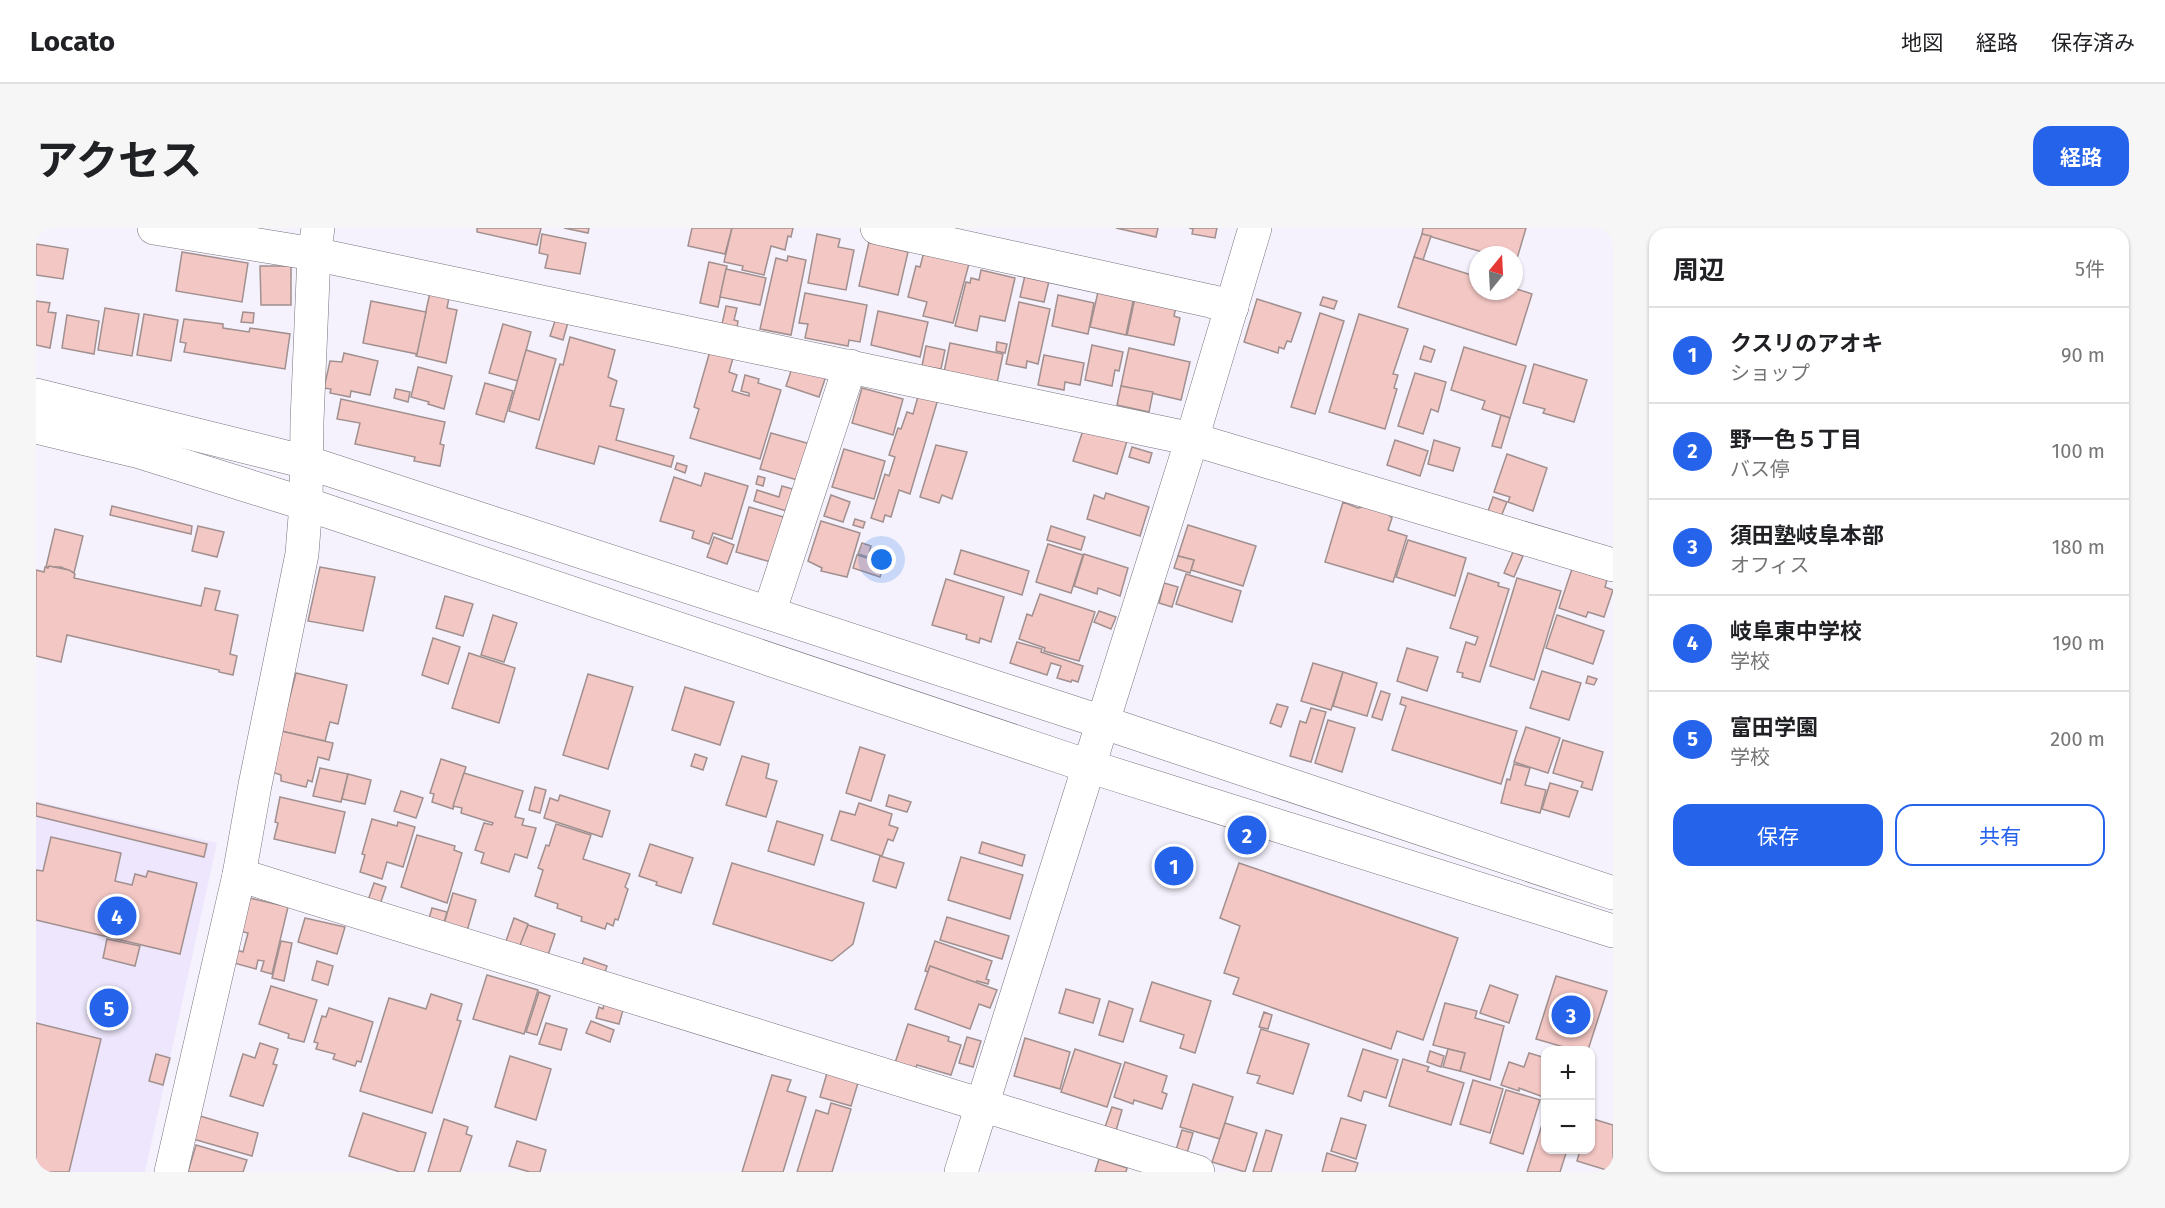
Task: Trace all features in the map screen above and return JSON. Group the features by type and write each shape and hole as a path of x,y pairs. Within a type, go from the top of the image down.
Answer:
{"street":[{"path":"153,228 316,241 850,366 1192,439 1613,565"},
{"path":"877,228 1232,307"},
{"path":"961,1172 1192,439 1255,228"},
{"path":"171,1172 239,875 302,554 316,241"},
{"path":"769,613 850,366"},
{"path":"36,395 306,462 1102,722 1613,893"},
{"path":"36,427 140,452 306,504 1088,766 1613,931"},
{"path":"239,875 1197,1172"}],"shaded area":[{"path":"36,801 217,843 145,1172 36,1172"}],"building":[{"path":"477,228 541,228 537,245 477,232"},
{"path":"564,228 589,228 588,233"},
{"path":"692,228 732,228 725,254 688,246"},
{"path":"732,228 793,228 791,237 788,236 785,250 771,246 764,275 742,270 743,266 724,262"},
{"path":"1116,228 1158,228 1156,237"},
{"path":"1189,228 1217,228 1215,238 1192,234 1193,229"},
{"path":"1423,228 1526,228 1521,246 1469,246 1469,248 1422,234"},
{"path":"542,234 586,243 580,274 545,268 548,255 539,253"},
{"path":"817,234 840,239 838,247 854,250 846,290 808,283"},
{"path":"1422,234 1431,236 1423,260 1414,257"},
{"path":"869,242 908,252 898,295 859,286"},
{"path":"36,244 68,249 63,279 36,275"},
{"path":"925,248 970,260 953,323 923,316 927,302 908,297 916,266 920,267"},
{"path":"182,252 248,263 242,302 176,291"},
{"path":"788,256 806,260 791,335 760,329 776,258 787,261"},
{"path":"1414,257 1469,274 1469,300 1523,300 1523,291 1532,294 1516,345 1398,307"},
{"path":"709,262 727,266 718,307 700,303"},
{"path":"260,266 291,266 291,305 261,305"},
{"path":"726,269 766,278 760,305 720,297"},
{"path":"981,270 1015,278 1005,321 980,316 977,331 955,326 966,282 970,283 971,278 979,280"},
{"path":"1026,271 1050,277 1044,302 1020,297"},
{"path":"431,288 449,298 447,308 457,310 446,363 416,356"},
{"path":"1098,292 1135,292 1126,335 1090,327"},
{"path":"805,293 867,305 860,342 849,340 848,346 805,338 808,324 799,323"},
{"path":"1058,295 1094,303 1088,334 1052,326"},
{"path":"1323,297 1337,301 1334,309 1320,305"},
{"path":"1135,298 1176,307 1174,316 1180,318 1174,345 1127,335"},
{"path":"1257,299 1301,313 1291,342 1287,341 1284,349 1279,347 1278,353 1244,342"},
{"path":"36,301 50,303 48,312 56,313 50,348 36,345"},
{"path":"371,301 426,312 417,354 363,343"},
{"path":"1019,302 1050,309 1038,364 1027,361 1026,368 1006,364"},
{"path":"726,306 737,308 734,320 738,321 737,328 722,324"},
{"path":"105,308 139,314 132,356 98,350"},
{"path":"878,311 928,322 920,357 871,345"},
{"path":"243,312 254,313 253,323 241,322"},
{"path":"1320,313 1344,321 1315,414 1291,407"},
{"path":"144,314 178,320 171,361 137,355"},
{"path":"1359,314 1408,329 1393,374 1398,375 1394,388 1397,389 1385,429 1329,412"},
{"path":"67,315 99,321 94,354 62,348"},
{"path":"557,315 569,319 563,340 550,336"},
{"path":"184,319 223,324 223,328 249,332 250,328 290,334 285,369 184,352 186,343 180,342"},
{"path":"503,324 531,332 518,381 489,373"},
{"path":"570,337 615,350 608,377 617,381 610,406 624,409 616,440 674,456 671,467 599,446 594,464 536,448"},
{"path":"997,342 1007,344 1005,353 996,351"},
{"path":"950,343 1003,354 997,383 944,372"},
{"path":"1092,345 1123,352 1119,371 1115,370 1112,386 1085,380"},
{"path":"926,346 945,350 941,369 922,366"},
{"path":"1424,346 1435,350 1431,362 1420,359"},
{"path":"1464,347 1526,366 1510,418 1482,409 1485,401 1451,390"},
{"path":"1129,348 1190,362 1181,400 1121,386"},
{"path":"526,350 556,359 539,420 509,411"},
{"path":"710,351 733,358 729,372 737,375 732,391 749,396 749,393 741,391 745,375 759,379 758,383 781,390 760,459 690,438 699,409 694,407"},
{"path":"344,353 378,361 370,395 351,391 350,397 330,393 331,389 324,388 330,361 342,362"},
{"path":"1044,355 1084,363 1080,385 1065,382 1064,390 1038,385"},
{"path":"1534,364 1587,380 1574,422 1543,413 1545,409 1523,403"},
{"path":"793,365 826,376 819,397 786,386"},
{"path":"418,367 452,376 444,409 411,397"},
{"path":"1415,373 1446,382 1438,412 1431,409 1423,434 1398,426"},
{"path":"485,383 513,391 504,422 476,414"},
{"path":"1121,386 1153,392 1149,412 1117,405"},
{"path":"862,388 903,399 893,435 852,423"},
{"path":"396,389 410,392 408,402 394,398"},
{"path":"919,393 938,399 910,494 899,490 891,517 885,515 883,522 871,518 885,474 889,476 895,457 889,455 898,428 901,429 907,412 913,414"},
{"path":"341,399 445,422 440,444 444,445 440,466 414,461 415,457 355,444 360,423 337,419"},
{"path":"1501,415 1510,418 1501,448 1492,446"},
{"path":"1084,427 1127,441 1117,474 1073,461"},
{"path":"771,433 814,445 804,482 760,469"},
{"path":"1395,440 1428,451 1420,476 1387,465"},
{"path":"1434,440 1460,448 1453,471 1428,464"},
{"path":"936,445 967,452 952,499 942,495 939,503 920,497"},
{"path":"1132,447 1152,453 1149,463 1129,457"},
{"path":"844,449 885,461 874,499 832,487"},
{"path":"1507,454 1547,468 1533,511 1508,502 1510,497 1494,492"},
{"path":"677,463 687,466 685,473 675,469"},
{"path":"705,473 748,486 732,539 713,533 709,544 692,538 694,531 660,521 674,477 701,486"},
{"path":"758,476 765,478 763,486 756,484"},
{"path":"782,486 803,492 796,514 754,501 757,490 779,497"},
{"path":"1106,493 1149,507 1140,536 1087,519 1094,495 1104,499"},
{"path":"831,495 850,502 843,522 824,516"},
{"path":"1493,497 1507,502 1500,519 1487,514"},
{"path":"1343,502 1358,508 1370,505 1383,509 1392,518 1388,530 1407,536 1393,582 1325,562"},
{"path":"112,506 192,526 191,534 110,515"},
{"path":"749,507 787,518 774,563 736,552"},
{"path":"855,519 865,522 863,528 853,525"},
{"path":"821,521 860,533 847,577 821,571 822,568 808,561"},
{"path":"1188,525 1256,546 1243,586 1191,570 1194,560 1178,556"},
{"path":"198,526 224,532 217,557 192,551"},
{"path":"1051,526 1085,537 1081,550 1047,540"},
{"path":"55,529 83,536 74,573 61,567 46,567"},
{"path":"714,537 734,545 727,564 707,557"},
{"path":"1408,540 1466,558 1455,596 1396,577"},
{"path":"862,543 871,546 868,557 858,554"},
{"path":"1048,544 1083,555 1071,593 1036,582"},
{"path":"961,550 1029,571 1022,595 954,574"},
{"path":"1513,552 1523,556 1514,577 1504,573"},
{"path":"1084,554 1128,568 1120,596 1098,588 1097,594 1074,586"},
{"path":"857,555 884,563 880,577 853,568"},
{"path":"1178,556 1194,560 1190,573 1174,568"},
{"path":"45,567 69,570 75,574 74,578 201,606 205,588 220,591 215,610 238,615 230,654 237,656 233,675 67,635 61,662 36,656 36,570 44,572"},
{"path":"320,567 375,577 363,631 308,621"},
{"path":"1572,569 1607,580 1605,587 1613,590 1604,617 1588,612 1586,617 1559,608"},
{"path":"1468,573 1499,583 1498,586 1509,589 1480,682 1462,677 1463,673 1457,672 1466,642 1475,645 1478,637 1450,628"},
{"path":"1186,574 1241,591 1232,622 1176,604"},
{"path":"1517,578 1561,591 1534,680 1490,666"},
{"path":"946,579 1004,597 991,642 980,638 979,643 966,639 967,635 932,625"},
{"path":"1164,583 1178,587 1172,607 1159,603"},
{"path":"1040,594 1095,612 1079,661 1044,651 1045,648 1019,639 1027,614 1032,616"},
{"path":"445,596 473,604 463,636 436,628"},
{"path":"1099,611 1116,617 1111,629 1094,622"},
{"path":"493,615 517,623 504,662 481,655"},
{"path":"1557,615 1604,631 1593,664 1546,648"},
{"path":"433,638 460,647 448,684 422,675"},
{"path":"1017,642 1042,649 1041,652 1083,666 1078,682 1057,678 1061,666 1051,663 1047,675 1010,663"},
{"path":"1407,648 1438,657 1427,691 1397,681"},
{"path":"469,653 515,668 499,723 452,708"},
{"path":"1313,663 1343,672 1331,710 1301,701"},
{"path":"1542,671 1581,683 1569,720 1530,708"},
{"path":"1343,672 1377,683 1367,716 1333,706"},
{"path":"296,673 347,685 338,724 330,722 325,741 281,731"},
{"path":"588,674 633,687 608,769 563,755"},
{"path":"1588,676 1597,679 1594,685 1586,683"},
{"path":"685,687 734,702 720,745 672,730"},
{"path":"1381,691 1390,694 1382,720 1372,717"},
{"path":"1402,697 1517,731 1501,784 1392,750 1406,706 1400,704"},
{"path":"1277,704 1288,707 1281,727 1270,723"},
{"path":"1311,708 1326,712 1311,762 1290,756 1300,721 1306,723"},
{"path":"1328,720 1355,728 1342,772 1315,763"},
{"path":"1526,727 1560,738 1548,773 1514,762"},
{"path":"281,731 333,743 329,760 318,757 312,782 308,780 306,787 281,781 281,775 272,772"},
{"path":"1563,740 1603,752 1592,790 1581,787 1583,782 1553,773"},
{"path":"860,747 885,755 871,801 846,793"},
{"path":"695,754 707,758 703,770 691,766"},
{"path":"742,756 769,764 766,778 777,781 766,817 726,805"},
{"path":"441,759 466,767 453,809 432,802 434,794 430,793"},
{"path":"1514,764 1530,768 1525,785 1546,790 1540,813 1501,803 1507,779 1510,780"},
{"path":"320,768 348,774 341,802 313,796"},
{"path":"464,773 523,791 515,817 524,819 522,825 536,828 527,858 515,854 509,872 481,863 484,853 475,850 484,823 492,825 493,823 461,813 462,808 453,806"},
{"path":"348,774 371,780 365,804 342,799"},
{"path":"1550,783 1578,791 1569,817 1542,809"},
{"path":"535,787 546,790 540,813 529,810"},
{"path":"401,791 423,798 416,818 394,811"},
{"path":"560,795 610,811 602,837 544,818 550,798 558,801"},
{"path":"889,795 911,802 907,812 886,806"},
{"path":"280,797 345,812 335,853 274,839"},
{"path":"36,803 207,844 204,857 36,816"},
{"path":"859,803 892,814 889,825 898,828 893,841 888,839 882,856 831,840 840,811 855,815"},
{"path":"372,819 397,826 398,822 415,827 403,867 387,862 382,879 360,872 365,855 362,854"},
{"path":"777,821 823,835 814,865 768,851"},
{"path":"556,824 591,835 583,859 630,874 625,887 628,889 618,920 615,919 613,926 607,923 605,929 581,921 582,917 557,908 558,904 535,896 543,870 538,868 546,845 549,846"},
{"path":"417,835 455,846 454,850 462,853 447,903 401,887"},
{"path":"51,837 121,853 115,881 132,885 135,874 146,877 148,871 197,883 180,954 36,920 36,870 43,871"},
{"path":"982,842 1025,855 1022,866 979,853"},
{"path":"650,844 693,858 681,893 656,885 657,882 639,876"},
{"path":"880,856 904,863 896,888 873,881"},
{"path":"961,857 1023,875 1010,919 948,900"},
{"path":"732,863 864,903 853,944 832,961 713,924"},
{"path":"1239,863 1458,938 1423,1040 1397,1031 1391,1049 1233,994 1239,978 1224,973 1240,926 1220,918"},
{"path":"374,883 386,887 378,910 366,906"},
{"path":"453,893 476,900 467,931 444,924"},
{"path":"250,898 288,907 272,974 261,971 264,961 258,960 256,969 234,963 237,950 243,952 248,933 239,931"},
{"path":"432,908 447,912 442,930 427,925"},
{"path":"947,917 1009,936 1002,959 940,940"},
{"path":"305,918 345,927 337,954 298,942"},
{"path":"514,918 528,924 520,947 506,941"},
{"path":"528,925 555,934 548,955 520,945"},
{"path":"107,939 140,946 135,966 103,958"},
{"path":"281,941 292,943 284,981 272,978"},
{"path":"935,941 992,961 986,979 989,980 988,984 977,981 976,983 930,966 928,972 925,971"},
{"path":"584,958 607,966 603,979 580,971"},
{"path":"317,961 333,966 328,985 312,980"},
{"path":"930,966 997,990 990,1008 979,1004 970,1029 915,1009"},
{"path":"487,975 538,990 524,1034 473,1019"},
{"path":"1556,976 1607,991 1589,1046 1560,1046 1536,1039"},
{"path":"1152,982 1211,1001 1195,1053 1180,1048 1184,1035 1140,1021"},
{"path":"1490,985 1518,995 1509,1023 1480,1013"},
{"path":"271,986 317,1000 304,1042 288,1038 289,1034 259,1024"},
{"path":"1066,989 1100,999 1093,1023 1059,1013"},
{"path":"539,992 550,996 537,1035 526,1032"},
{"path":"431,994 462,1004 457,1020 461,1021 432,1113 360,1091 389,998 426,1009"},
{"path":"1109,1001 1133,1009 1123,1042 1099,1035"},
{"path":"1445,1003 1477,1011 1475,1018 1504,1026 1490,1080 1460,1071 1465,1053 1433,1045"},
{"path":"604,1004 623,1010 619,1024 596,1018 599,1007 603,1009"},
{"path":"329,1008 373,1022 361,1062 357,1061 355,1066 333,1059 335,1054 316,1049 318,1043 314,1042 322,1016 326,1017"},
{"path":"1264,1012 1272,1015 1268,1029 1259,1027"},
{"path":"591,1021 614,1030 610,1042 586,1033"},
{"path":"36,1023 101,1039 69,1172 36,1172"},
{"path":"546,1023 567,1029 561,1050 539,1044"},
{"path":"908,1024 949,1037 948,1041 961,1045 951,1075 917,1065 915,1069 895,1063"},
{"path":"1261,1029 1309,1044 1293,1094 1257,1083 1260,1076 1247,1073"},
{"path":"967,1037 981,1041 973,1067 959,1063"},
{"path":"1025,1038 1070,1052 1060,1089 1014,1076"},
{"path":"260,1043 278,1049 273,1064 277,1065 263,1106 230,1096 243,1054 255,1058"},
{"path":"1075,1049 1121,1064 1107,1107 1061,1092"},
{"path":"1363,1049 1398,1060 1386,1098 1364,1091 1361,1101 1348,1096"},
{"path":"1448,1049 1465,1053 1460,1071 1443,1067"},
{"path":"1430,1051 1444,1056 1441,1067 1427,1062"},
{"path":"1529,1053 1541,1057 1541,1096 1519,1088 1519,1091 1501,1085 1509,1062 1524,1067"},
{"path":"156,1054 170,1058 163,1085 149,1081"},
{"path":"510,1056 551,1069 536,1120 495,1107"},
{"path":"1403,1059 1429,1067 1427,1071 1464,1083 1451,1125 1389,1106"},
{"path":"1125,1062 1167,1076 1162,1092 1167,1094 1162,1109 1134,1100 1133,1104 1114,1097"},
{"path":"827,1073 858,1083 851,1106 820,1097"},
{"path":"772,1075 791,1080 787,1091 806,1097 783,1172 742,1172"},
{"path":"1473,1080 1503,1089 1490,1133 1460,1124"},
{"path":"1193,1084 1233,1097 1220,1139 1180,1127"},
{"path":"1506,1090 1540,1100 1523,1154 1490,1143"},
{"path":"831,1103 851,1109 832,1172 797,1172 816,1110 828,1114"},
{"path":"1112,1107 1122,1110 1115,1134 1104,1130"},
{"path":"363,1113 426,1133 414,1172 400,1172 349,1156"},
{"path":"200,1116 258,1133 252,1156 193,1139"},
{"path":"1341,1118 1366,1125 1356,1159 1331,1151"},
{"path":"444,1119 468,1127 466,1134 472,1136 460,1172 428,1172"},
{"path":"1595,1120 1613,1125 1613,1172 1577,1161 1579,1154 1595,1154"},
{"path":"1225,1123 1257,1133 1245,1172 1212,1162"},
{"path":"1541,1128 1541,1154 1566,1154 1560,1172 1527,1172"},
{"path":"1182,1130 1193,1133 1187,1153 1176,1150"},
{"path":"1266,1130 1282,1135 1271,1172 1253,1172"},
{"path":"517,1141 546,1150 540,1172 530,1172 509,1166"},
{"path":"196,1145 247,1160 243,1172 188,1172"},
{"path":"1327,1153 1358,1163 1355,1172 1322,1172"},
{"path":"1099,1159 1127,1168 1126,1172 1095,1172"}],"place":[{"name":"野一色５丁目","path":"1247,835"},
{"name":"クスリのアオキ","path":"1174,866"},
{"name":"岐阜東中学校","path":"117,916"},
{"name":"富田学園","path":"109,1008"},
{"name":"須田塾岐阜本部","path":"1571,1015"}]}
